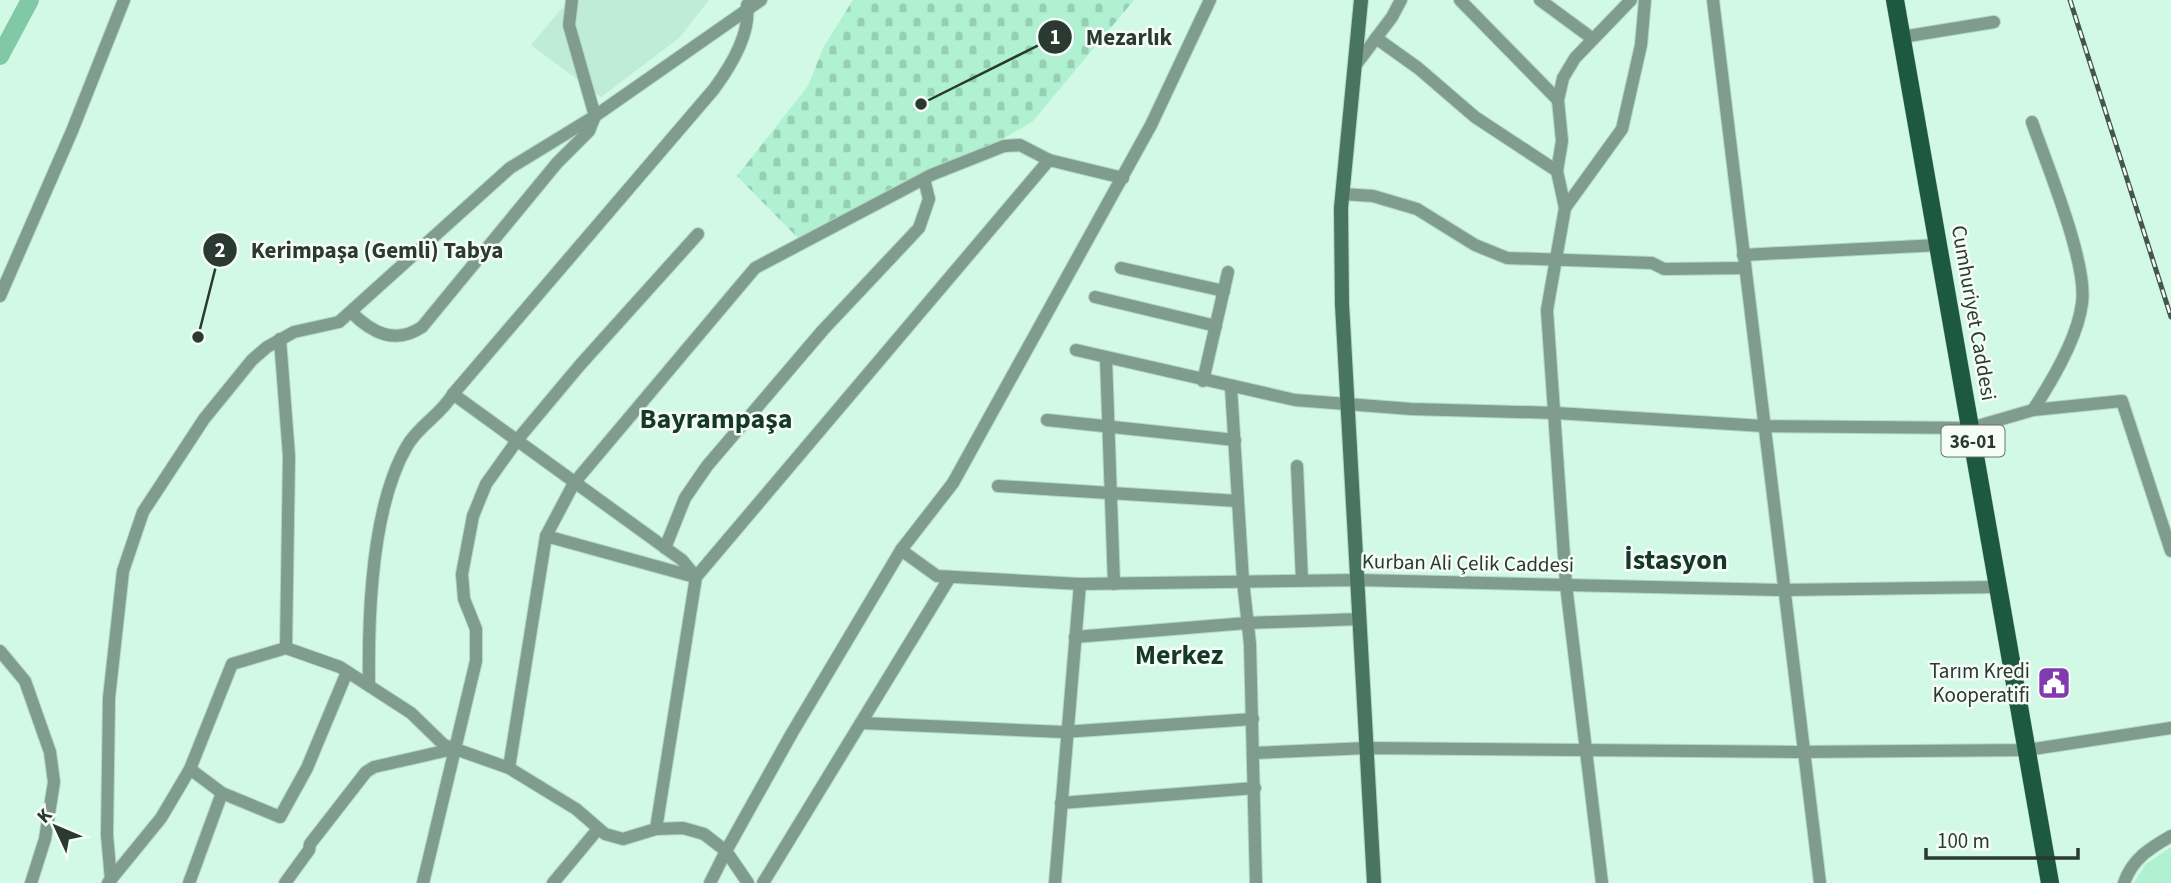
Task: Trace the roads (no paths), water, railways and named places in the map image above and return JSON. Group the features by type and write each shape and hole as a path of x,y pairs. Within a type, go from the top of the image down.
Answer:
{"main road":[{"path":"1361,0 1342,194 1342,304 1374,883"},
{"name":"Cumhuriyet Caddesi","path":"1895,0 2050,883"}],"street":[{"path":"0,296 72,131 124,0"},
{"path":"351,312 368,328 388,336 406,335 422,327 557,163 589,131 595,116 569,25 572,0"},
{"path":"110,882 107,835 109,698 118,607 128,550 153,494 204,419 252,360 294,332 330,326 351,312 510,168 595,116 747,4 761,0"},
{"path":"710,883 785,744 901,550 953,483 1123,178 1210,0"},
{"path":"1355,66 1401,0"},
{"path":"1460,0 1558,100"},
{"path":"1540,0 1593,39"},
{"path":"1602,883 1566,585 1547,310 1565,208 1557,171 1562,141 1558,100 1563,78 1575,58 1631,0"},
{"path":"1565,208 1622,129 1642,45 1645,0"},
{"path":"1713,0 1782,590 1806,752 1820,883"},
{"path":"369,684 368,599 388,497 408,443 440,414 453,394 714,89 732,62 747,25 747,4"},
{"path":"1902,37 1994,22"},
{"path":"1376,38 1418,68 1475,117 1557,171"},
{"path":"2032,122 2077,256 2083,302 2058,371 2033,410"},
{"path":"509,768 546,536 574,483 755,268 924,179 1013,144 1026,147 1049,160 1123,178"},
{"path":"656,829 696,577 1049,160"},
{"path":"665,548 685,498 707,466 823,330 919,228 929,199 924,179"},
{"path":"1342,194 1373,196 1417,209 1498,256 1531,261 1556,259 1651,262 1664,269 1939,245"},
{"path":"423,883 478,646 462,587 472,516 486,484 518,439 698,234"},
{"path":"1121,268 1224,291"},
{"path":"1203,380 1228,272"},
{"path":"1095,297 1216,326"},
{"path":"280,339 289,456 286,648"},
{"path":"1076,350 1295,400 1410,410 1556,413 1763,426 1971,428 2033,410 2122,401 2171,551"},
{"path":"1106,358 1114,584"},
{"path":"1231,387 1253,719 1256,883"},
{"path":"453,394 682,560 696,577"},
{"path":"1047,420 1235,440"},
{"path":"1297,466 1302,580"},
{"path":"998,486 1238,501"},
{"path":"546,536 696,577"},
{"path":"763,883 860,723 944,576 915,562 901,550"},
{"name":"Kurban Ali Çelik Caddesi","path":"944,576 1080,584 1357,580 1782,590 1998,587"},
{"path":"1055,883 1080,584"},
{"path":"1075,637 1248,623 1360,619"},
{"path":"110,882 161,818 190,769 232,664 286,648 347,672 369,684 411,713 444,745 509,768 576,809 598,829 623,839 656,829 694,830 713,839 726,851 748,883"},
{"path":"0,651 25,681 50,752 54,782 45,839 31,883"},
{"path":"190,769 222,793 280,817 307,768 347,672"},
{"path":"860,723 1066,731 1253,719"},
{"path":"1254,753 1367,748 1806,752 2027,750 2171,728"},
{"path":"285,883 310,844 366,772 374,767 454,749"},
{"path":"1061,803 1255,788"},
{"path":"189,883 222,793"},
{"path":"553,883 598,829"},
{"path":"2124,883 2127,872 2146,850 2171,836"}],"waterway":[{"path":"0,56 30,0"}],"railway":[{"path":"2070,0 2171,317"}],"place":[{"name":"Mezarlık","path":"921,104"},
{"name":"Kerimpaşa (Gemli) Tabya","path":"198,337"},
{"name":"Tarım Kredi Kooperatifi","path":"2054,683"}],"district":[{"name":"Bayrampaşa","path":"716,418"},
{"name":"İstasyon","path":"1676,559"},
{"name":"Merkez","path":"1179,654"}]}
